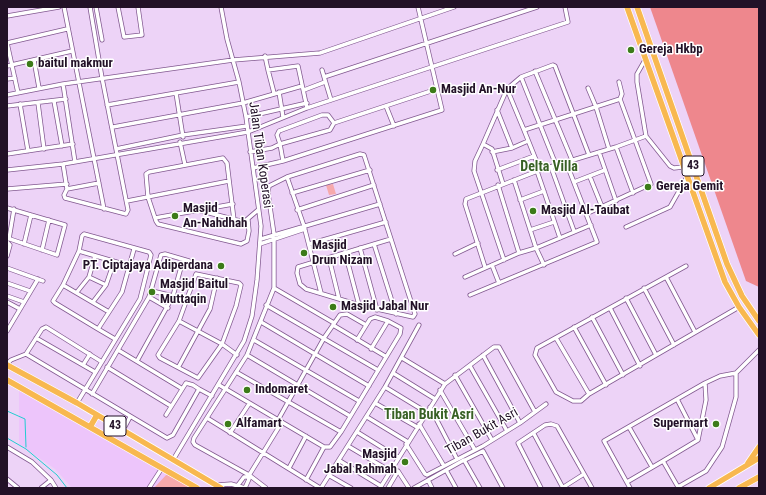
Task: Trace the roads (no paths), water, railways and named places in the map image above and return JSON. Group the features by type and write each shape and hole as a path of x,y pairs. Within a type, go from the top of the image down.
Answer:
{"highway":[{"name":"43","path":"627,7 683,167 729,290 739,307 759,334"},
{"name":"43","path":"637,7 720,245 739,290 759,321"},
{"path":"656,92 665,88"},
{"path":"712,246 720,245"},
{"name":"43","path":"7,365 77,403 172,461 219,487"},
{"name":"43","path":"7,380 197,488"},
{"path":"90,426 97,415"},
{"path":"745,466 759,447"},
{"path":"709,488 759,458"},
{"path":"739,488 757,478"}],"street":[{"path":"7,16 60,7"},
{"path":"64,7 67,29 79,81 104,209"},
{"path":"63,164 67,184 67,189 64,195 65,198 126,214 128,210 127,201 117,155 113,127 107,105 90,7"},
{"path":"96,7 102,40"},
{"path":"118,7 124,37 142,35 138,7"},
{"name":"Jalan Tiban Koperasi","path":"172,461 237,355 250,326 261,239 246,117 221,7"},
{"path":"253,168 283,161 441,111 418,7"},
{"path":"7,95 79,81 233,60 265,56 320,53 454,7"},
{"path":"324,77 537,7"},
{"path":"7,170 63,164 182,142 248,132 283,116 568,22 565,7"},
{"path":"18,93 7,43 67,29"},
{"path":"7,66 72,51"},
{"path":"265,56 274,93"},
{"path":"34,60 39,88"},
{"path":"645,60 637,74 637,82 646,136 670,166 674,168 683,167"},
{"path":"504,260 474,168 507,89 521,78 535,71 552,65 555,66 589,155"},
{"path":"268,70 298,66 307,108"},
{"path":"322,70 331,100"},
{"path":"535,71 572,160"},
{"path":"7,79 15,78"},
{"path":"521,78 556,165"},
{"path":"107,105 239,82"},
{"path":"304,90 325,82"},
{"path":"586,214 651,184 620,99 622,94 619,82"},
{"path":"63,84 75,162"},
{"path":"113,127 243,103 302,86"},
{"path":"588,88 596,107 609,149"},
{"path":"250,152 272,148 280,144 330,130 334,122 437,89"},
{"path":"507,89 534,156 544,192 560,238"},
{"path":"278,92 283,116"},
{"path":"176,93 183,135 182,142 185,165"},
{"path":"7,106 66,99"},
{"path":"524,130 620,99"},
{"path":"54,101 62,146"},
{"path":"38,103 44,149"},
{"path":"246,117 307,103"},
{"path":"20,104 28,151"},
{"path":"386,106 394,126"},
{"path":"497,110 512,148"},
{"path":"283,161 278,135 280,129 325,114 334,122"},
{"path":"116,149 183,135 247,126"},
{"path":"485,268 465,202 466,199 538,171 616,147 646,136"},
{"path":"492,152 512,148 528,141"},
{"path":"7,154 73,144"},
{"path":"483,144 491,148 519,253"},
{"path":"616,147 634,193"},
{"path":"599,152 616,201"},
{"path":"266,488 193,444 194,438 247,355 274,288 274,234 268,188 271,184 287,177 360,154 365,156 415,314 412,317 359,306 339,298 304,288 300,284 297,273 298,267 391,239"},
{"path":"497,170 534,156"},
{"path":"234,220 227,163 224,158 147,173 148,197 158,224 241,244 247,241 249,231 248,220"},
{"path":"470,295 596,243 597,239 566,162"},
{"path":"551,167 574,231"},
{"path":"292,193 370,170"},
{"path":"574,182 605,170"},
{"path":"287,177 309,244 321,293"},
{"path":"590,177 602,207"},
{"path":"626,227 670,207 687,177"},
{"path":"514,180 536,248 544,265"},
{"path":"127,201 229,181"},
{"path":"67,189 99,183"},
{"path":"7,189 67,184"},
{"path":"297,210 374,185"},
{"path":"520,200 544,192"},
{"path":"155,218 197,209 233,204"},
{"path":"260,244 304,228 380,204"},
{"path":"7,208 65,225 58,254 8,239"},
{"path":"7,256 10,245 8,239 14,209"},
{"path":"197,209 244,222 258,210"},
{"path":"24,244 31,215"},
{"path":"42,250 49,220"},
{"path":"309,244 386,222"},
{"path":"530,230 554,222"},
{"path":"465,277 492,264 536,248 591,225"},
{"path":"261,239 274,234 304,228"},
{"path":"77,403 142,295 151,255 149,252 84,234 82,236 79,251 53,302 115,339"},
{"path":"455,254 478,243"},
{"path":"374,244 396,314"},
{"path":"360,248 377,310"},
{"path":"98,329 122,292 134,249"},
{"path":"79,251 130,266"},
{"path":"345,252 359,306"},
{"path":"92,394 152,291 161,255 165,254 190,261"},
{"path":"77,292 89,277 95,256"},
{"path":"329,258 339,298"},
{"path":"137,361 174,296 183,260"},
{"path":"94,302 106,286 114,262"},
{"path":"492,264 499,283"},
{"path":"686,266 539,347 535,352 553,388 560,394 577,402 739,307"},
{"path":"7,268 43,281"},
{"path":"198,273 241,285 236,306 222,344 200,378 179,366 160,358 158,355 179,321 195,274 198,273"},
{"path":"666,276 695,332"},
{"path":"89,277 106,286"},
{"path":"179,366 199,332 212,305 217,278"},
{"path":"7,332 38,279"},
{"path":"7,283 30,291"},
{"path":"63,285 110,312"},
{"path":"274,288 371,349 385,356"},
{"path":"644,288 674,344"},
{"path":"152,291 174,296"},
{"path":"7,296 24,302"},
{"path":"149,297 168,308"},
{"path":"626,298 656,355"},
{"path":"7,302 20,308"},
{"path":"266,305 378,370"},
{"path":"610,308 640,366"},
{"path":"278,420 296,385 307,369 324,338 340,315 344,314 366,325"},
{"path":"219,385 324,447 332,446 401,331 400,326 374,316 366,325 358,340"},
{"path":"592,317 623,375"},
{"path":"179,321 222,344 237,355"},
{"path":"371,349 388,321"},
{"path":"261,322 369,386"},
{"path":"207,418 320,488 340,461 385,387 419,325"},
{"path":"574,327 606,384"},
{"path":"7,365 11,360 26,354 42,329 48,328 102,362"},
{"path":"36,338 95,372"},
{"path":"556,338 589,394"},
{"path":"254,340 307,369 359,401"},
{"path":"340,461 380,487 426,412 436,399 440,390 454,375 470,366 494,347 499,347 535,412"},
{"path":"118,350 181,388"},
{"path":"630,488 604,441 706,383 720,376 736,373 759,350"},
{"path":"26,354 165,437 170,438 199,390"},
{"path":"83,365 90,354"},
{"path":"247,355 350,416"},
{"path":"483,355 520,424"},
{"path":"402,358 445,384"},
{"path":"470,366 507,432"},
{"path":"108,367 171,406"},
{"path":"236,372 288,400 341,432"},
{"path":"393,373 436,399"},
{"path":"663,461 678,488 706,471 722,447 736,397 736,373"},
{"path":"454,375 492,440"},
{"path":"166,415 181,388 187,382 212,396"},
{"path":"627,482 698,440 706,400 706,383"},
{"path":"385,387 426,412"},
{"path":"440,390 475,450"},
{"path":"677,399 698,440"},
{"path":"375,403 418,425 456,488"},
{"path":"230,433 249,404"},
{"name":"Tiban Bukit Asri","path":"407,443 427,475 445,468 457,459 507,432 546,404"},
{"path":"430,407 457,459"},
{"path":"123,430 130,417"},
{"path":"366,417 407,443"},
{"path":"219,487 238,485 245,488 249,479 248,476 282,422"},
{"path":"541,488 518,443 549,424 557,426 592,488"},
{"path":"629,427 652,467"},
{"path":"357,432 399,458"},
{"path":"534,434 562,488 584,474"},
{"path":"289,468 306,436"},
{"path":"348,446 390,471"},
{"path":"7,447 32,462 51,480 56,488"},
{"path":"306,480 324,447"},
{"path":"414,488 445,468 483,451 503,488"},
{"path":"465,460 480,488"},
{"path":"149,488 162,468"},
{"path":"388,488 399,471 409,488"},
{"path":"238,485 244,477 248,476"},
{"path":"330,476 351,488"},
{"path":"7,479 18,488"},
{"path":"41,488 51,480"},
{"path":"428,480 432,488"}],"waterway":[{"path":"7,411 25,419 26,447"},
{"path":"7,438 26,449 57,475 67,488"}],"place":[{"name":"Gereja Hkbp","path":"631,50"},
{"name":"baitul makmur","path":"30,64"},
{"name":"Masjid An-Nur","path":"433,90"},
{"name":"Gereja Gemit","path":"648,187"},
{"name":"Masjid Al-Taubat","path":"533,211"},
{"name":"Masjid An-Nahdhah","path":"175,216"},
{"name":"Masjid Drun Nizam","path":"304,253"},
{"name":"PT. Ciptajaya Adiperdana","path":"221,266"},
{"name":"Masjid Baitul Muttaqin","path":"152,292"},
{"name":"Masjid Jabal Nur","path":"333,307"},
{"name":"Indomaret","path":"247,390"},
{"name":"Alfamart","path":"228,424"},
{"name":"Supermart","path":"716,424"},
{"name":"Masjid Jabal Rahmah","path":"405,462"}],"district":[{"name":"Delta Villa","path":"549,167"},
{"name":"Tiban Bukit Asri","path":"429,415"}]}
